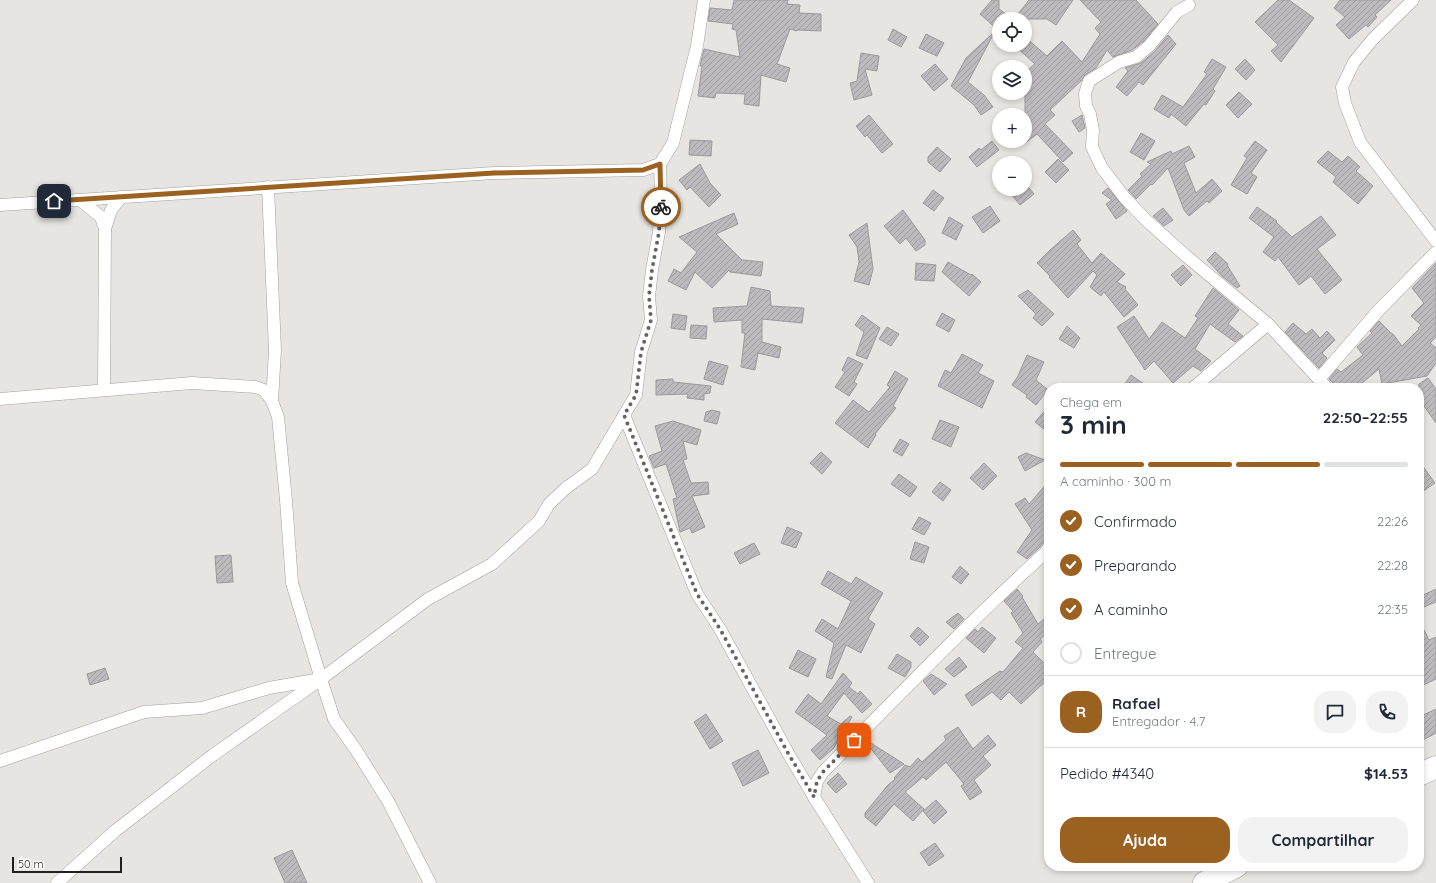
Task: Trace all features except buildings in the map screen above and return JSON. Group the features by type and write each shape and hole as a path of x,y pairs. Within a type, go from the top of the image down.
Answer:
{"highway":[{"path":"1424,773 1436,767"},
{"path":"1204,883 1227,871"}],"street":[{"path":"57,883 115,831 213,755 321,679 428,599 492,564 538,521 549,504 566,488 592,469 636,395 641,352 651,320 649,296 662,198 660,164 673,143 698,46 704,0"},
{"path":"1413,0 1373,39 1354,62 1342,87 1345,103 1360,142 1436,241"},
{"path":"1189,5 1177,12 1149,46 1136,58 1119,62 1089,82 1085,94 1086,106 1090,114 1093,130 1092,147 1102,168 1125,198 1145,219 1186,256 1268,324 1322,383"},
{"path":"0,205 494,173 643,170 660,164"},
{"path":"268,187 275,350 272,401"},
{"path":"104,390 105,229 110,210 121,197"},
{"path":"80,200 101,217 105,229"},
{"path":"1324,383 1378,311 1436,252"},
{"path":"1199,383 1268,324"},
{"path":"0,399 192,383 252,386 264,390 272,401 278,417 292,583 334,719 356,750 388,801 430,883"},
{"path":"624,415 697,594 720,629 788,753 814,797 868,883"},
{"path":"814,797 817,781 823,772 938,655 1044,554"},
{"path":"0,760 144,712 202,708 269,688 321,679"}],"way so far":[{"path":"661,207 659,232 649,296 651,320 641,352 636,395 624,415 697,594 720,629 788,753 814,797 817,781 823,772 854,740"}],"route":[{"path":"54,201 494,173 643,170 660,164 662,198 661,207"}]}
